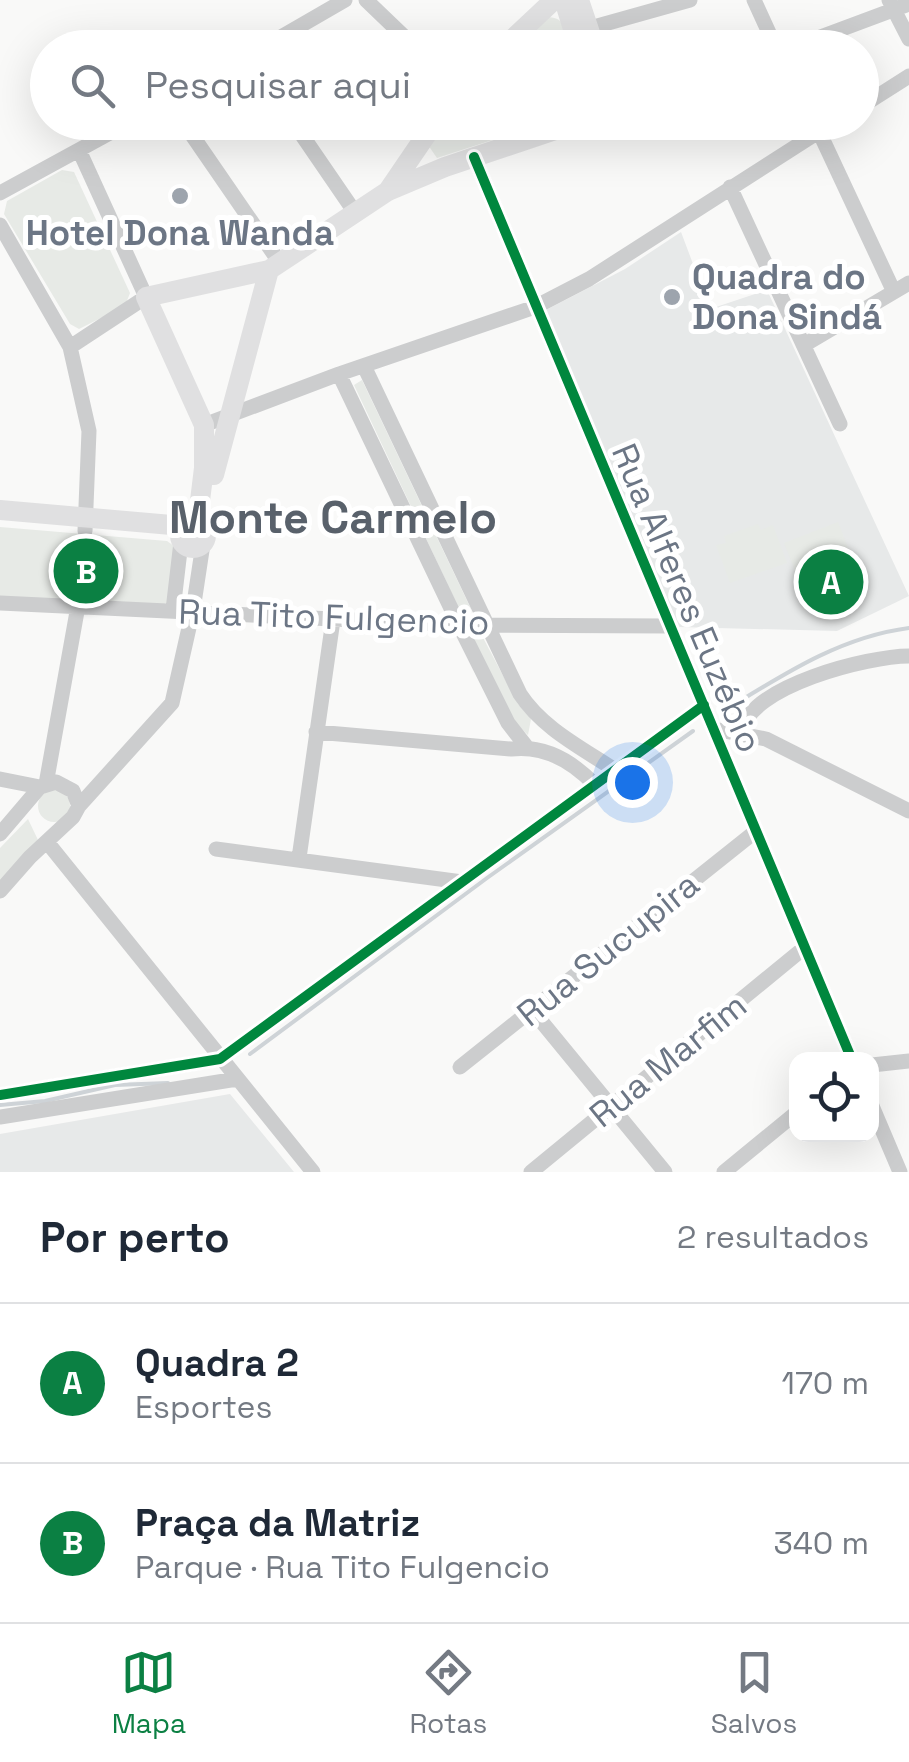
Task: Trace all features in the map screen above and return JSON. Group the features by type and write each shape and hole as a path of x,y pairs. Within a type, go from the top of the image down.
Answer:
{"main road":[{"path":"523,30 554,0"},
{"path":"564,0 580,30"},
{"path":"579,0 584,30"},
{"path":"388,191 423,140"},
{"path":"430,140 431,157 444,167"},
{"path":"191,534 200,509 204,425 146,297 275,266 388,191 525,140"},
{"path":"191,534 275,266"},
{"path":"0,510 86,524 191,534"},
{"path":"0,523 86,524"}],"street":[{"path":"293,30 345,0"},
{"path":"366,0 397,30"},
{"path":"609,30 690,0"},
{"path":"754,0 768,30"},
{"path":"835,30 897,5 909,40"},
{"path":"879,95 909,76"},
{"path":"0,193 97,140"},
{"path":"194,140 275,266"},
{"path":"305,140 356,214"},
{"path":"204,425 535,307 589,278 798,140"},
{"path":"823,140 894,292"},
{"path":"70,347 146,297 79,150"},
{"name":"Rua Alferes Euzébio","path":"474,157 849,1052"},
{"path":"730,187 840,424"},
{"path":"0,225 70,347 89,432 86,524"},
{"path":"804,345 909,282"},
{"path":"364,366 520,694 540,717 615,770"},
{"path":"339,374 459,626 508,723 526,746"},
{"path":"0,890 73,817 78,806 172,702 193,610 191,534"},
{"path":"173,610 191,534"},
{"name":"Rua Tito Fulgencio","path":"0,603 459,626 668,626"},
{"path":"0,834 43,786 78,606"},
{"path":"299,858 333,620"},
{"path":"742,732 752,711 779,693 822,674 909,656"},
{"path":"0,1117 228,1069 462,882 704,705"},
{"path":"526,746 540,717"},
{"path":"714,729 766,739 909,812"},
{"path":"316,732 511,749 526,746 570,762 594,785"},
{"path":"0,779 67,786 78,806"},
{"name":"Rua Sucupira","path":"460,1067 756,831"},
{"path":"46,842 313,1172"},
{"path":"216,849 462,882"},
{"name":"Rua Marfim","path":"531,1172 804,948"},
{"path":"532,1010 665,1172"},
{"path":"879,1064 909,1061"},
{"path":"0,1095 228,1069"},
{"path":"724,1172 789,1119"},
{"path":"879,1122 900,1172"}],"shaded area":[{"path":"547,17 558,20 566,30 534,30"},
{"path":"433,140 493,140 437,158 428,145"},
{"path":"62,170 74,172 130,293 125,306 79,329 70,324 4,214 7,201"},
{"path":"681,232 710,309 767,290 909,596 837,631 679,627 546,310 625,269"},
{"path":"362,380 471,609 470,616 461,613 354,385"},
{"path":"838,522 850,553 796,573 784,543"},
{"path":"758,524 761,530 773,525 787,563 730,583 716,545 726,543 724,536"},
{"path":"0,527 167,541 174,546 170,602 161,605 0,597"},
{"path":"852,557 863,585 810,606 799,579"},
{"path":"480,632 518,704 531,719 528,735 513,721 472,637"},
{"path":"54,790 65,795 70,806 65,817 54,822 43,817 38,806 43,795"},
{"path":"28,819 38,840 0,881 0,848"},
{"path":"230,1094 294,1172 0,1172 0,1134"}],"waterway":[{"path":"722,712 835,649 909,628"},
{"path":"250,1054 693,731"},
{"path":"0,1105 45,1101 115,1085 168,1083"}],"cycle path":[{"path":"474,157 849,1052"},
{"path":"0,1095 220,1059 704,705"}],"place":[{"name":"Hotel Dona Wanda","path":"180,196"},
{"name":"Quadra do Dona Sindá","path":"672,297"},
{"name":"Praça da Matriz","path":"86,571"},
{"name":"Quadra 2","path":"831,582"}],"district":[{"name":"Monte Carmelo","path":"333,517"}]}
